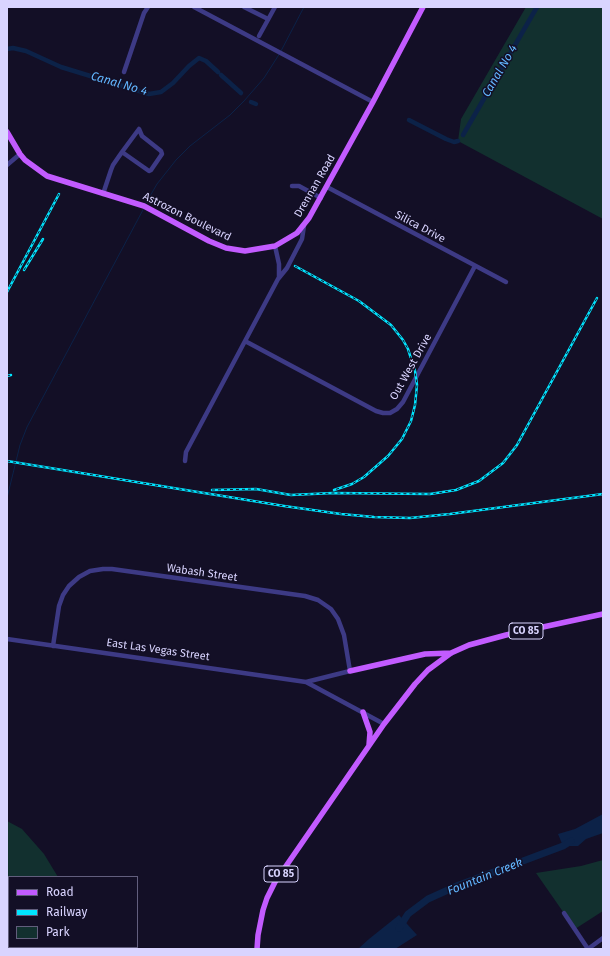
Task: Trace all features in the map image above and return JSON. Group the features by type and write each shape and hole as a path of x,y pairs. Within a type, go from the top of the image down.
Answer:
{"main road":[{"name":"Drennan Road","path":"304,226 327,187 423,7"},
{"name":"Astrozon Boulevard","path":"7,132 20,154 31,165 48,176 135,203 232,250 253,251 275,246 290,238 304,226"},
{"name":"CO 85","path":"257,949 263,910 271,889 384,724 422,677 451,653 469,645 506,635 603,614"},
{"path":"350,671 426,654 451,653"},
{"path":"363,712 370,732 368,748"}],"street":[{"path":"124,72 144,13 148,7"},
{"path":"194,7 373,102"},
{"path":"244,7 268,20"},
{"path":"259,36 275,7"},
{"path":"103,194 111,170 122,152 139,130 142,136 161,151 162,154 152,170 149,171 122,152"},
{"path":"7,165 20,154"},
{"path":"292,186 299,186 321,198"},
{"name":"Silica Drive","path":"327,187 506,282"},
{"name":"Drennan Road","path":"185,461 186,452 278,279 287,268 302,240 304,226"},
{"path":"275,246 279,264 278,279"},
{"name":"Out West Drive","path":"245,341 376,411 390,413 398,409 403,402 475,266"},
{"name":"Wabash Street","path":"53,646 58,606 69,586 78,577 90,571 112,569 318,600 330,609 338,619 344,635 350,671"},
{"name":"East Las Vegas Street","path":"7,639 306,682 384,724"},
{"name":"East Las Vegas Street","path":"306,682 350,671"},
{"path":"564,913 588,949 603,938"}],"green space":[{"path":"526,7 603,7 603,219 458,141 461,119"},
{"path":"7,821 22,829 44,854 57,876 8,876 8,948 102,949 7,949"},
{"path":"603,860 603,911 575,929 536,873 581,866"}],"water":[{"path":"603,814 603,833 586,839 578,846 563,846 558,834 575,829"},
{"path":"399,915 417,935 395,949 358,949 369,939"}],"waterway":[{"path":"281,51 304,7"},
{"name":"Canal No 4","path":"463,135 537,7"},
{"name":"Canal No 4","path":"7,49 13,48 26,51 61,67 149,94 161,92 173,83 199,58 206,61 218,72"},
{"path":"146,203 157,184 176,160 190,146 230,115 244,101 264,78 280,53"},
{"name":"Canal No 4","path":"221,75 241,93"},
{"name":"Canal No 4","path":"251,102 256,104"},
{"name":"Canal No 4","path":"409,120 446,139 454,142 458,141"},
{"path":"7,498 20,445 27,427 144,208"},
{"name":"Fountain Creek","path":"399,928 408,914 428,899 459,885 563,846 571,841"}],"railway":[{"path":"7,292 59,194"},
{"path":"24,270 43,239"},
{"path":"295,266 359,301 391,325 408,349 415,371 417,385 415,405 411,421 402,439 388,456 364,477 352,484 334,490"},
{"path":"212,490 256,489 291,495 333,493 430,494 456,490 479,481 503,463 517,445 597,298"},
{"path":"7,376 11,375"},
{"path":"7,461 284,506 374,517 410,518 450,514 603,494"}]}
